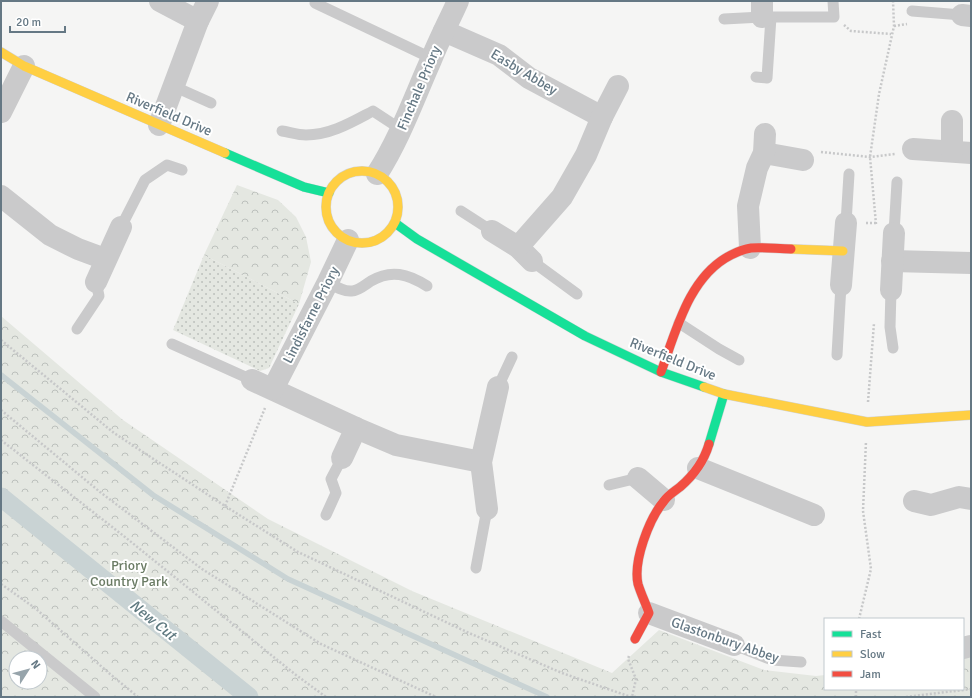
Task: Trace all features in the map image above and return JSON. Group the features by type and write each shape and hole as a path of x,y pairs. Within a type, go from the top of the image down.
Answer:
{"street":[{"path":"160,1 198,21"},
{"path":"159,125 198,21 208,1"},
{"name":"Finchale Priory","path":"377,174 402,130 431,58 458,1"},
{"name":"Easby Abbey","path":"444,31 499,55 529,78 602,117"},
{"name":"Riverfield Drive","path":"1,52 24,66 159,125 304,187 329,193"},
{"path":"1,112 24,66"},
{"path":"492,231 525,254 562,197 586,155 602,117 618,86"},
{"path":"913,149 961,152 952,121"},
{"path":"750,248 748,206 757,168 765,143 803,160"},
{"path":"357,171 377,174 393,188 399,208 395,224 383,237 363,244 348,240 334,229 326,212 329,193 340,179 357,171"},
{"path":"1,196 50,235 78,249 106,259"},
{"path":"841,285 846,223"},
{"name":"Riverfield Drive","path":"395,224 417,239 585,336 661,372 724,394 806,412 867,422 971,415"},
{"path":"96,282 121,227"},
{"path":"885,232 892,261 891,290"},
{"name":"Lindisfarne Priory","path":"273,389 348,240"},
{"path":"661,372 679,322 695,288 705,274 719,261 750,248 843,251"},
{"path":"892,261 971,263"},
{"path":"252,380 396,445 481,462"},
{"path":"487,510 481,462 498,387"},
{"path":"635,639 649,613 638,582 638,557 649,527 664,500 688,480 698,468 707,451 724,394"},
{"path":"342,458 356,428"},
{"path":"698,468 814,515"},
{"path":"638,478 664,500"},
{"path":"914,501 931,505 959,497 971,498"},
{"name":"Glastonbury Abbey","path":"649,613 734,645"}],"lane":[{"path":"724,19 765,12 834,17 833,1"},
{"path":"315,3 431,58"},
{"path":"912,11 966,15"},
{"path":"756,77 767,78 765,12"},
{"path":"173,86 211,103"},
{"path":"282,131 305,135 325,133 350,123 373,111 402,130"},
{"path":"121,227 145,180 168,165 182,170"},
{"path":"846,223 849,174"},
{"path":"885,232 897,182"},
{"path":"461,211 492,231"},
{"path":"525,254 577,294"},
{"path":"328,282 343,290 352,291 386,275 400,274 414,278 427,286"},
{"path":"77,330 99,296 96,282"},
{"path":"837,355 841,285"},
{"path":"891,290 890,327 893,348"},
{"path":"679,322 719,350 739,360"},
{"path":"172,344 252,380"},
{"path":"498,387 512,357"},
{"path":"326,514 336,493 331,479 342,458"},
{"path":"609,485 638,478"},
{"path":"476,568 487,510"},
{"path":"1,621 95,697"},
{"name":"Glastonbury Abbey","path":"734,645 772,660 801,662"}],"path":[{"path":"885,232 870,157 880,94 894,26 893,1"},
{"path":"834,17 851,31 892,34"},
{"path":"803,160 816,152 870,157 895,154 913,149"},
{"path":"867,409 874,320"},
{"path":"1,340 114,433 298,552 469,633 562,673 631,697 636,678 628,659 635,639"},
{"path":"225,506 273,389"},
{"path":"1,410 100,492 202,569 321,644 436,697"},
{"path":"859,618 871,569 863,511 866,434"},
{"path":"1,440 125,537 296,675 326,697"},
{"path":"1,584 35,608 138,697"},
{"path":"906,697 963,690"}],"green space":[{"path":"237,185 278,200 296,217 306,237 311,262 299,304 204,255"},
{"path":"204,255 299,304 269,368 260,371 173,330"},
{"name":"Priory Country Park","path":"1,316 123,420 268,519 412,591 612,673 659,630 764,670 816,676 824,675 824,690 964,690 964,655 971,654 971,697 1,697"}],"waterway":[{"path":"1,375 153,495 288,579 547,697"},
{"name":"New Cut","path":"1,497 249,697"}],"traffic: fast":[{"path":"225,153 304,187 329,193"},
{"path":"395,223 417,239 585,336 661,372 704,387"},
{"path":"709,444 724,394"}],"traffic: slow":[{"path":"1,52 24,66 225,153"},
{"path":"362,171 382,177 392,187 398,207 392,227 382,237 362,243 342,237 332,227 326,207 332,187 342,177 362,171"},
{"path":"791,249 843,251"},
{"path":"704,387 724,394 867,422 971,415"}],"traffic: jam":[{"path":"661,372 686,306 694,290 704,276 717,264 731,255 748,248 791,249"},
{"path":"635,639 649,613 638,584 637,575 640,552 648,529 658,509 666,499 694,473 709,444"}]}
